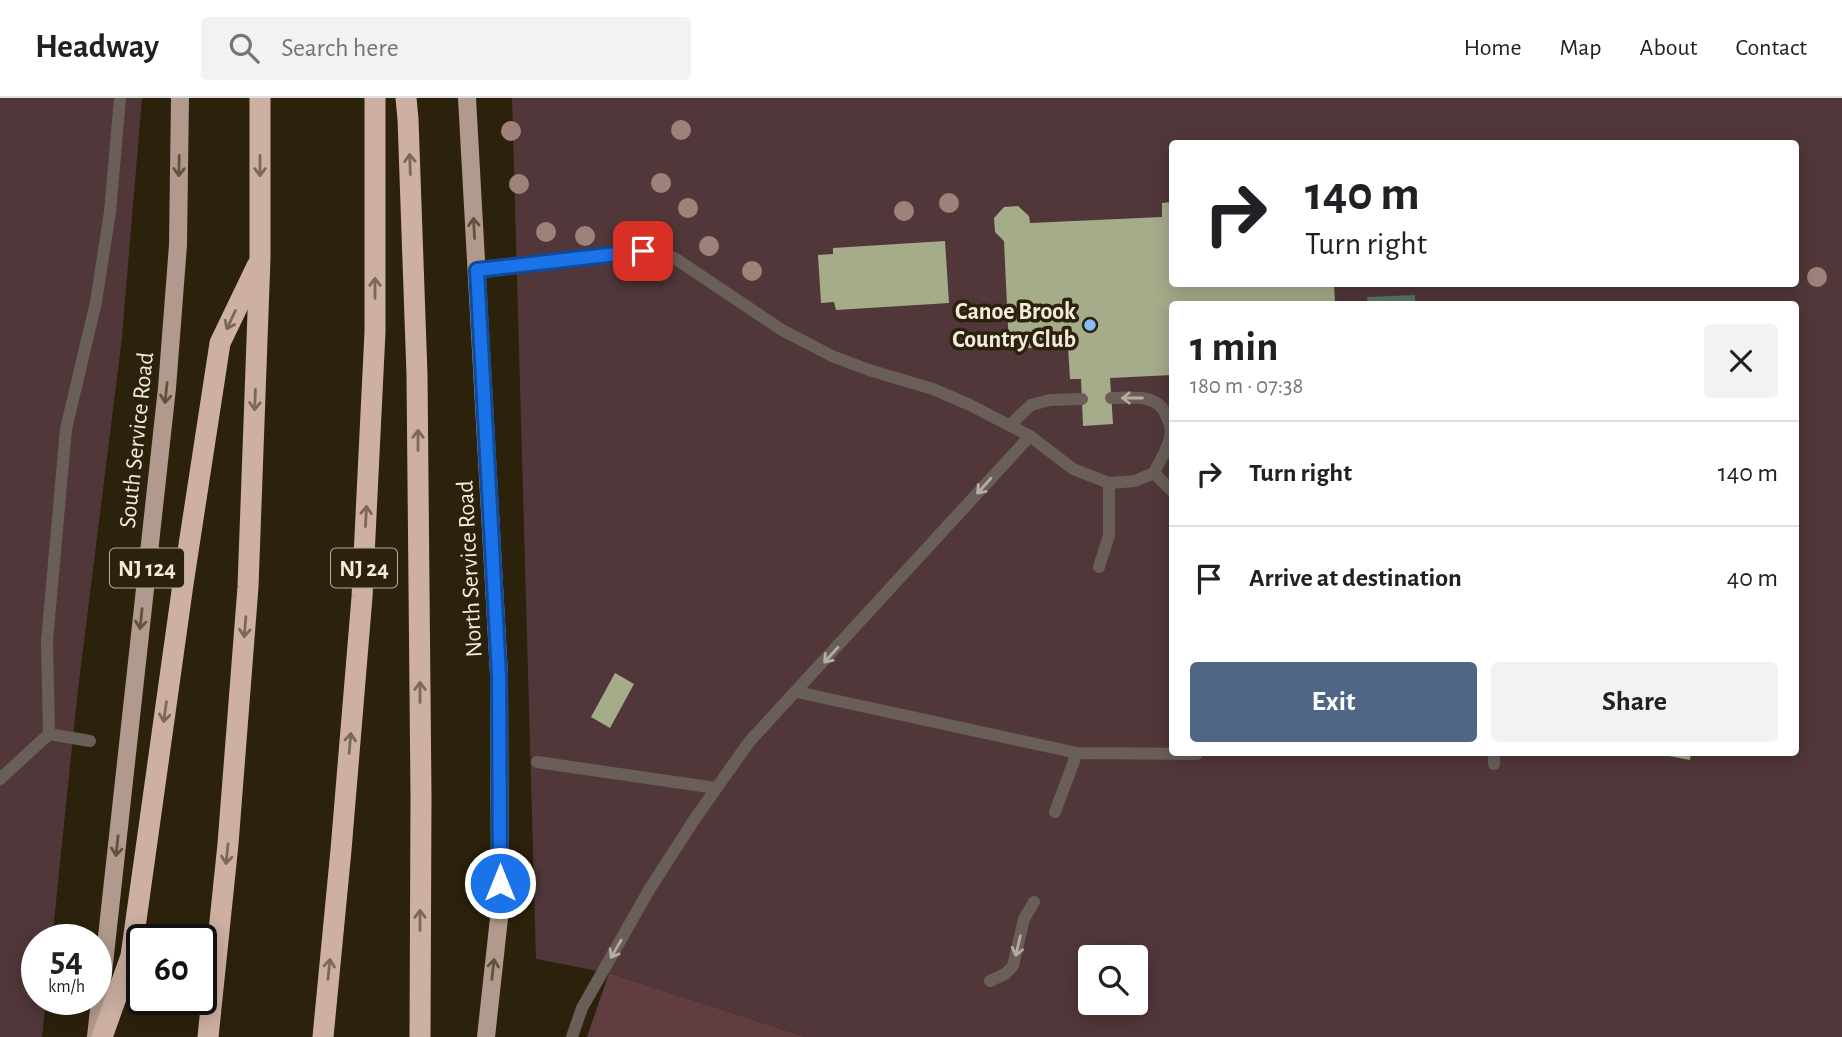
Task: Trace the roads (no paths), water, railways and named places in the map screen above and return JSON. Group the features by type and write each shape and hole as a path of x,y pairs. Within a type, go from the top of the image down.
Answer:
{"highway":[{"path":"208,1037 228,844 248,587 260,258 260,98"},
{"name":"NJ 24","path":"323,1037 362,597 375,332 375,98"},
{"path":"406,98 417,375 421,797 419,1037"},
{"path":"102,1037 131,956 220,342 260,258"}],"main road":[{"name":"South Service Road","path":"96,1037 167,388 178,245 180,98"},
{"name":"North Service Road","path":"467,98 499,675 500,909 486,1037"}],"lane":[{"path":"0,779 49,734 47,641 66,429 96,302 110,212 120,98"},
{"path":"477,270 643,251 660,252 676,259 782,330 832,356 933,389 970,405 1030,436 1073,468 1109,483 1135,481 1154,473 1169,439"},
{"path":"1111,398 1144,398 1156,401 1164,409 1169,421"},
{"path":"1010,425 1031,405 1050,400 1082,399"},
{"path":"572,1037 582,1008 649,890 749,742 1030,436"},
{"path":"1154,473 1169,488"},
{"path":"1099,567 1109,535 1109,483"},
{"path":"797,692 1077,753 1169,754"},
{"path":"49,734 90,741"},
{"path":"1055,812 1077,753"},
{"path":"537,762 716,788"},
{"path":"990,981 1005,974 1013,966 1024,919 1034,901"}],"place":[{"name":"Canoe Brook Country Club","path":"1090,325"}]}
